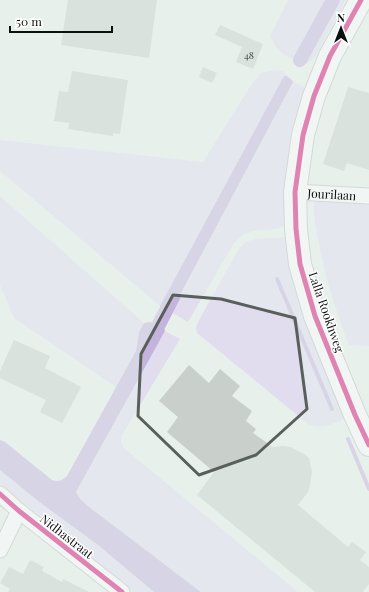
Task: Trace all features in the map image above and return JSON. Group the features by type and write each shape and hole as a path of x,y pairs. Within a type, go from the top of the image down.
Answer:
{"street":[{"name":"Lalla Rookhweg","path":"361,0 330,56 314,96 303,135 295,192 296,229 300,264 313,309 355,415 369,445"},
{"name":"Jourilaan","path":"295,192 369,196"},
{"name":"Nidhastraat","path":"0,494 19,511 122,592"},
{"path":"0,550 19,511"}],"highlighted area":[{"path":"173,295 221,299 295,318 307,409 256,455 199,475 138,416 141,354"}],"shaded area":[{"path":"288,0 346,0 314,59 305,64 294,60 279,51 270,36"},
{"path":"274,70 282,71 287,76 284,77 160,306 0,171 0,140 203,162 251,85 261,73"},
{"path":"284,76 287,76 293,82 171,312 168,312 160,306"},
{"path":"293,82 303,86 306,92 285,226 275,229 253,231 244,234 234,243 188,322 171,312"},
{"path":"0,196 144,323 139,332 136,351 116,387 14,318 0,285"},
{"path":"320,200 369,201 369,346 349,345 339,318 326,276 315,222 314,202"},
{"path":"286,237 344,416 342,420 321,427 308,424 197,333 196,328 238,250 245,242 255,239"},
{"path":"150,322 164,328 165,331 76,492 81,500 93,510 201,592 154,592 98,545 38,501 0,470 0,440 5,442 52,480 60,481 67,476 136,351 139,332 144,323"},
{"path":"165,331 180,339 121,437 121,443 124,448 298,592 201,592 93,510 81,500 76,492"},
{"path":"0,470 38,501 98,545 154,592 133,592 0,484"}],"building":[{"path":"68,0 157,0 149,58 61,45"},
{"path":"220,25 263,44 253,69 236,62 242,47 215,35"},
{"path":"203,67 217,73 212,83 199,77"},
{"path":"72,71 128,80 120,134 113,133 113,136 68,129 69,123 54,121 59,91 68,92"},
{"path":"348,87 369,93 369,170 347,163 344,171 323,164"},
{"path":"14,340 50,356 45,368 81,387 62,423 40,412 46,400 0,378 0,371"},
{"path":"189,365 209,383 220,369 240,386 232,396 252,411 246,421 256,429 253,433 273,447 291,447 309,458 312,471 310,486 308,492 298,505 348,547 352,542 366,552 360,560 369,567 369,584 363,592 315,592 197,495 214,472 167,432 178,417 159,401"},
{"path":"30,560 44,567 42,571 62,582 63,579 89,592 8,592 10,589 0,583 9,567 23,574"}],"waterway":[{"path":"300,60 333,0"},
{"path":"277,279 332,409"},
{"path":"150,342 174,295"},
{"path":"348,439 369,489"}],"cycle path":[{"path":"361,0 330,56 314,96 303,135 295,192 296,229 300,264 315,316 355,415 369,445"},
{"path":"0,494 19,511 122,592"}]}
